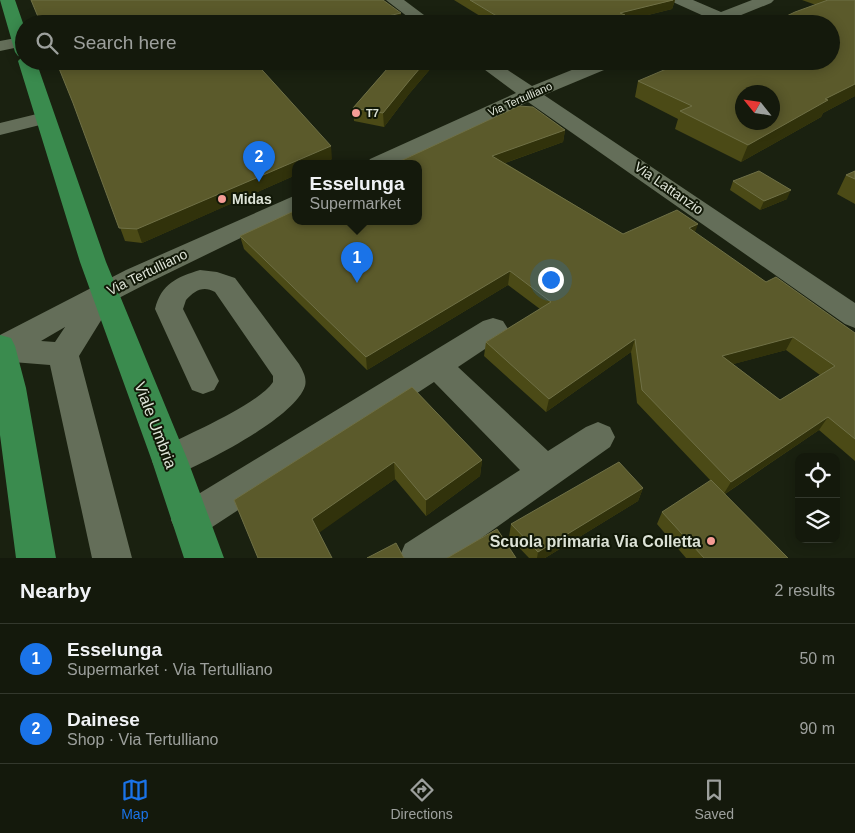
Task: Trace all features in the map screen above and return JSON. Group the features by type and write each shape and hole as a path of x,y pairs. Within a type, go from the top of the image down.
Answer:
{"main road":[{"path":"7,0 15,25"},
{"name":"Viale Umbria","path":"30,70 104,293 170,461 204,558"},
{"path":"0,348 10,388 36,558"}],"street":[{"path":"394,0 415,15"},
{"path":"680,0 713,15"},
{"path":"728,15 766,0"},
{"path":"0,46 15,47"},
{"name":"Via Lattanzio","path":"495,70 855,317"},
{"name":"Via Tertulliano","path":"387,160 529,94 588,70"},
{"path":"0,129 45,118"},
{"name":"Via Tertulliano","path":"0,348 104,293 292,204"},
{"path":"170,461 267,407 286,390 290,379 288,373 225,285 219,281 207,278 180,289 170,302 170,309 203,381"},
{"path":"104,293 63,355 112,558"},
{"path":"190,520 493,329"},
{"path":"0,348 63,355"},
{"path":"436,365 546,472"},
{"path":"419,558 598,437"}],"building":[{"path":"31,0 383,0 401,13 392,15 37,15"},
{"path":"470,0 673,0 620,13 625,15 495,15"},
{"path":"828,0 855,0 855,84 825,99 828,100 780,127 780,85 735,85 735,130 775,130 748,145 680,111 692,106 638,81 664,70 840,70 840,15 789,15"},
{"path":"60,70 262,70 331,146 298,160 292,160 292,163 137,229 119,228"},
{"path":"386,70 419,70 383,113 353,108"},
{"path":"519,106 533,107 565,130 492,156 623,234 677,210 698,224 689,228 766,282 776,277 855,333 855,439 828,417 731,482 642,390 635,339 549,399 486,342 551,302 510,271 366,357 240,236 292,212 292,225 422,225 422,160 403,160","holes":["793,337 835,366 780,400 722,356"]},
{"path":"759,171 791,190 764,201 733,181"},
{"path":"855,171 855,179 846,175"},
{"path":"412,387 482,460 426,500 394,462 312,519 332,558 258,558 234,500"},
{"path":"619,462 643,488 538,552 511,524"},
{"name":"Scuola primaria Via Colletta","path":"711,480 788,558 704,558 662,512"},
{"path":"497,529 516,558 447,558"},
{"path":"396,543 404,558 367,558"}],"place":[{"name":"T7","path":"356,113"},
{"name":"Dainese","path":"259,182"},
{"name":"Midas","path":"222,199"},
{"name":"Esselunga","path":"357,283"},
{"name":"Scuola primaria Via Colletta","path":"711,541"}]}
